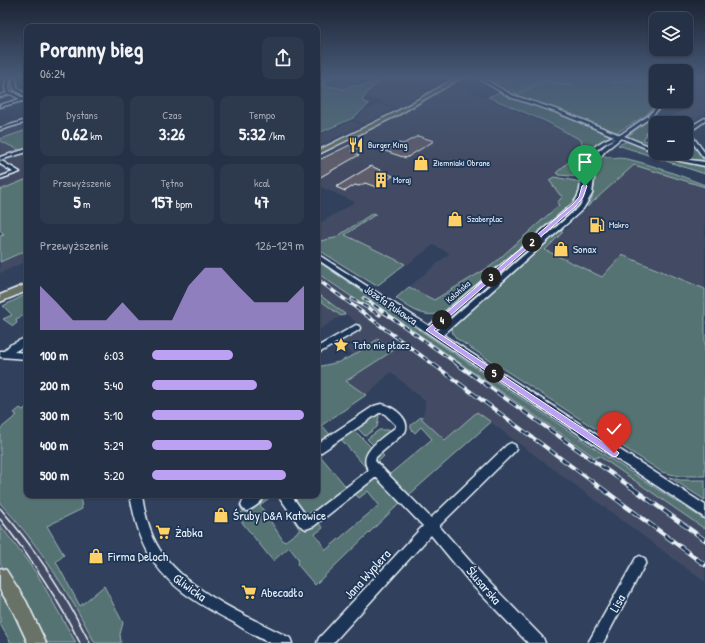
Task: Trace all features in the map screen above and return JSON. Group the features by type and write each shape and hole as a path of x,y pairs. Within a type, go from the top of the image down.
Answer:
{"main road":[{"path":"320,148 401,108"},
{"path":"320,152 406,108"},
{"path":"0,293 24,282"},
{"path":"0,299 24,288"},
{"path":"0,576 20,607 37,643"}],"street":[{"path":"549,108 649,148"},
{"name":"Kolońska","path":"433,333 575,205 584,191 585,166 588,158 599,147 643,121 658,108"},
{"path":"705,120 690,129 688,133 705,156"},
{"path":"0,129 24,122"},
{"name":"Kolońska","path":"433,333 580,208 590,195 592,167 595,160 619,136"},
{"path":"0,161 24,151"},
{"path":"686,160 705,163"},
{"path":"0,161 17,172 1,178"},
{"name":"Józefa Pukowca","path":"320,258 705,512"},
{"path":"320,349 356,328"},
{"path":"3,354 24,342"},
{"path":"3,354 24,356"},
{"path":"320,448 377,409 385,408 402,425 401,429 372,454 370,463 431,526"},
{"name":"Jana Wyplera","path":"324,643 431,526 511,448"},
{"path":"286,498 303,521 306,523 310,522 377,470"},
{"name":"Gliwicka","path":"136,498 144,532 156,556 172,575 186,588 201,598 285,643"},
{"path":"247,505 255,498"},
{"name":"Ślusarska","path":"431,526 478,581 538,643"},
{"name":"Lisa","path":"595,643 640,562"}],"shaded area":[{"path":"370,108 396,108 365,124 354,120"},
{"name":"Szaberplac","path":"409,108 508,108 560,129 581,140 583,149 556,173 559,178 552,178 564,196 557,203 560,204 491,266 434,300 409,287 450,253 433,245 407,265 344,235 375,214 335,239 320,241 320,223 355,202 320,186 320,156 385,123 384,122"},
{"path":"686,108 705,108 705,113 693,121 693,116 673,116"},
{"path":"350,122 355,122 362,125 320,146 320,135"},
{"path":"16,125 24,129 24,131 0,139 0,130"},
{"path":"649,129 649,147 637,142 644,131"},
{"path":"0,141 21,151 0,159"},
{"path":"24,152 24,180 0,190 0,164 8,169 0,160"},
{"path":"634,165 705,187 705,289 623,255 602,277 544,250 563,232 562,230 567,229 570,226 569,224"},
{"path":"24,251 24,262 0,273 0,262"},
{"path":"320,275 352,297 389,318 361,298 364,296 596,458 598,455 705,529 705,582 477,412 445,440 422,419 425,401 391,372 366,395 346,382 393,350 378,339 354,355 339,340 362,326 320,295"},
{"path":"320,300 341,316 320,329"},
{"path":"0,503 25,532 47,562 70,597 95,643 76,643 37,574 0,525"}],"green space":[{"path":"320,108 364,108 353,118 320,133"},
{"path":"514,108 542,108 552,110 611,136 595,146 596,147 589,154 584,164 582,177 559,175 556,173 583,149 581,140 545,121"},
{"path":"553,108 652,108 645,116 618,132"},
{"path":"647,121 649,122 649,130 646,134 649,136 646,135 643,140 649,142 649,146 627,137"},
{"path":"24,131 24,150 21,151 0,141 0,139"},
{"path":"628,141 649,149 649,155 618,145"},
{"path":"693,145 704,160 693,160"},
{"path":"602,156 644,163 705,185 705,187 634,165 587,207 593,193 596,165"},
{"path":"663,160 678,160 705,165 705,174"},
{"path":"554,177 581,182 579,192 574,201 443,312 430,315 424,314 406,306 396,298 409,287 434,300 491,266 559,205 557,203 563,196 560,195 549,180"},
{"path":"24,180 24,251 0,262 0,236 4,235 0,230 0,190"},
{"path":"373,213 376,214 345,235 405,264 378,285 375,285 320,251 320,241 335,238"},
{"path":"557,224 558,225 449,320 448,319"},
{"path":"561,230 563,232 545,250 602,277 622,255 705,289 705,476 679,476 662,472 457,339 453,334 452,329 455,326"},
{"path":"320,263 609,458 705,520 705,529 599,456 596,458 364,296 361,298 390,318 352,297 320,275"},
{"path":"320,295 345,314 341,316 320,300"},
{"path":"24,296 24,315 16,319 17,323 13,326 3,319 12,315 3,306"},
{"path":"378,339 394,350 346,381 366,395 322,425 331,436 320,444 320,366 339,362 354,355"},
{"path":"20,408 23,410 24,409 24,498 80,498 82,509 47,526 64,555 56,562 80,606 104,586 123,623 120,634 121,643 95,643 75,606 40,552 28,535 0,503 0,429 17,415 14,413"},
{"path":"380,410 377,427 365,436 355,426"},
{"path":"477,412 491,422 409,495 377,461 376,458 380,452 384,456 378,462 390,474 432,439 421,427 415,433 411,429 411,425 422,416 422,419 445,440"},
{"path":"352,428 373,449 365,458 368,470 339,437"},
{"path":"379,430 398,430 376,448 367,439"},
{"path":"320,456 348,489 308,519 290,498 320,498"},
{"path":"669,477 680,480 705,480 705,500"},
{"path":"373,479 380,480 401,502 315,585 297,564 299,560 289,547 273,561 237,516 260,498 269,498 260,505 284,542 300,530 294,521 297,519 306,529 318,522 323,528 315,534 326,550 379,505 368,491 359,498 354,493"},
{"path":"0,525 37,574 76,643 45,643 24,599 0,563"},
{"path":"0,590 16,617 28,643 11,643 0,624"}],"building":[{"path":"418,136 434,141 406,158 385,151 399,143 403,144"},
{"path":"354,143 362,146 351,151 359,155 320,177 320,160"},
{"path":"371,166 393,176 376,187 365,183 359,186 355,185 345,191 336,187"}],"tram line":[{"path":"0,508 49,572 90,643"},
{"path":"0,519 43,579 63,611 80,643"}],"railway":[{"path":"320,281 434,365"},
{"path":"364,298 459,365"},
{"path":"352,299 380,315"},
{"path":"433,364 601,488"},
{"path":"457,364 632,488"},
{"path":"600,487 705,565"},
{"path":"631,487 705,540"}],"place":[{"name":"Burger King","path":"356,145"},
{"name":"Ziemniaki Obrane","path":"421,163"},
{"name":"Moraj","path":"381,180"},
{"name":"Szaberplac","path":"455,219"},
{"name":"Makro","path":"597,225"},
{"name":"Sonax","path":"561,249"},
{"name":"Tato nie płacz","path":"341,345"},
{"name":"Śruby D&A Katowice","path":"221,515"},
{"name":"Żabka","path":"163,532"},
{"name":"Firma Deloch","path":"96,556"},
{"name":"Abecadło","path":"249,592"}],"route":[{"path":"585,186 581,197 575,205 430,330 614,453"}]}
